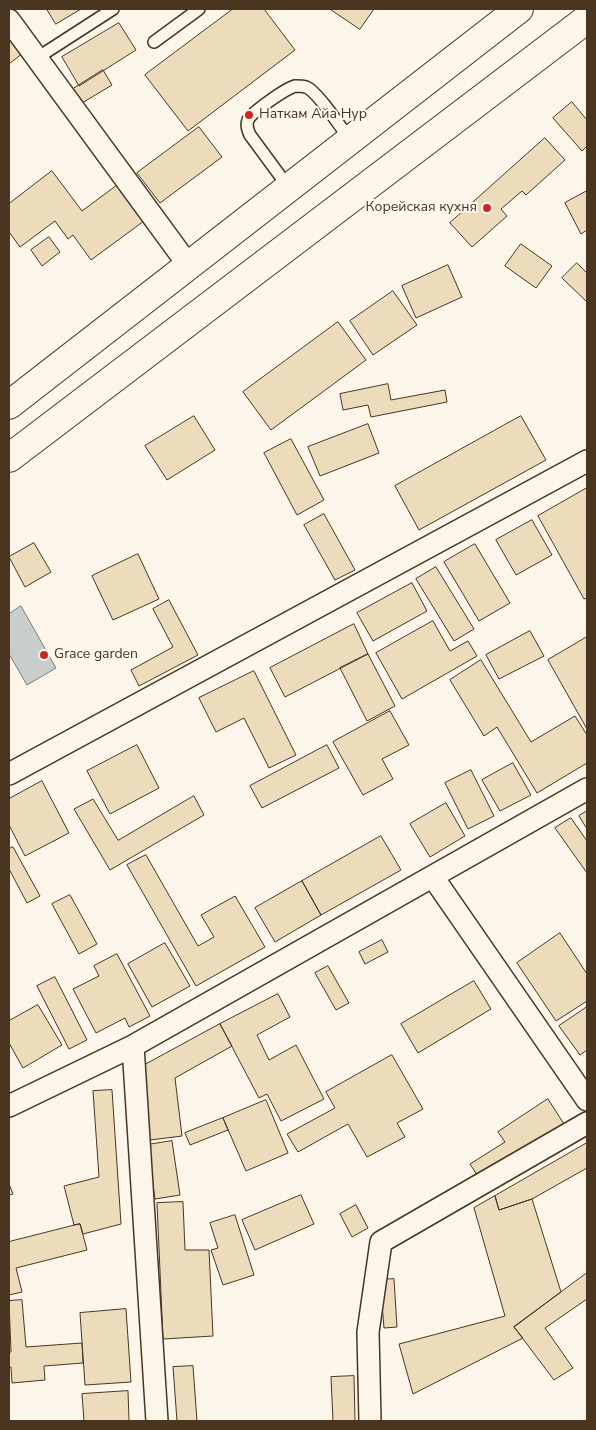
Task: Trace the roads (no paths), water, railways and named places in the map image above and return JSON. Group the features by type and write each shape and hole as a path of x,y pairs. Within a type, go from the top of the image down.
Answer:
{"highway":[{"path":"9,405 519,9"},
{"path":"9,458 587,19"}],"street":[{"path":"9,20 189,266"},
{"path":"9,774 587,461"},
{"path":"9,1106 133,1046 587,789"},
{"path":"432,877 587,1100"},
{"path":"133,1046 157,1421"},
{"path":"370,1421 368,1332 381,1242 587,1123"}],"lane":[{"path":"37,58 113,9"},
{"path":"154,42 199,9"},
{"path":"289,188 250,136 247,128 248,120 255,113 286,90 296,86 307,87 315,93 350,140"}],"place":[{"name":"Наткам Айа Нур","path":"249,115"},
{"name":"Корейская кухня","path":"487,208"},
{"name":"Grace garden","path":"44,655"}]}
